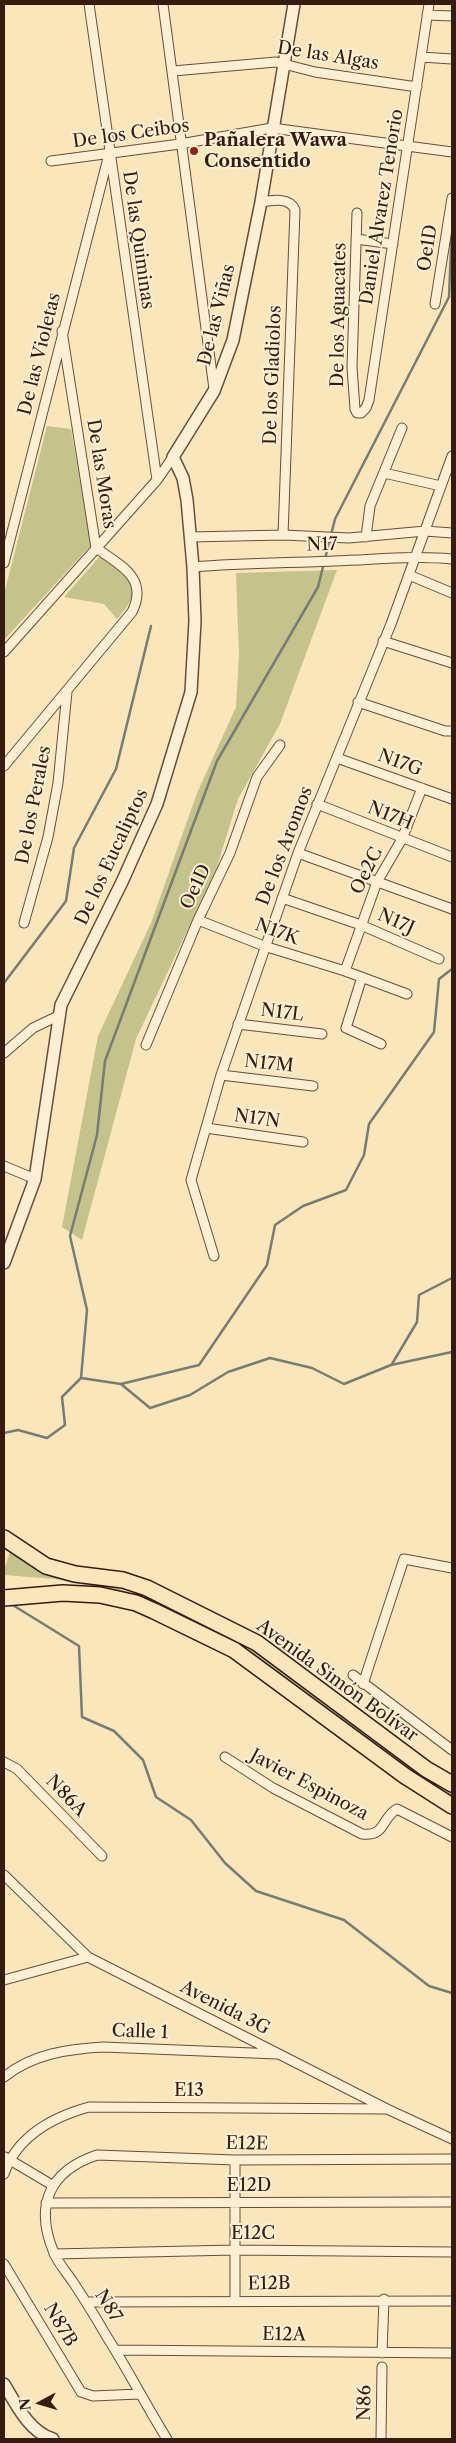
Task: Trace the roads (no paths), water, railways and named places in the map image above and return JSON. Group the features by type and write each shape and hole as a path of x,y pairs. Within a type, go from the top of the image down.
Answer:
{"highway":[{"name":"Avenida Simón Bolívar","path":"4,1538 46,1566 75,1574 123,1580 148,1588 258,1643 426,1768 452,1784"},
{"name":"Avenida Simón Bolívar","path":"4,1598 63,1593 100,1595 136,1603 172,1619 234,1650 405,1776 452,1806"}],"street":[{"name":"De las Quiminas","path":"89,4 157,480"},
{"path":"163,4 214,391"},
{"name":"De las Viñas","path":"4,652 157,480 214,391 233,340 261,202 294,4"},
{"name":"Daniel Alvarez Tenorio","path":"361,413 366,408 369,400 409,147 429,4"},
{"path":"428,15 452,16"},
{"path":"421,57 452,59"},
{"name":"De las Algas","path":"173,71 276,62 285,66 417,87"},
{"name":"De los Ceibos","path":"51,161 180,144 272,128 452,152"},
{"name":"De las Violetas","path":"4,563 5,553 109,153"},
{"name":"Oe1D","path":"435,304 452,198"},
{"name":"De los Gladiolos","path":"261,202 278,200 290,203 294,206 296,216 282,535"},
{"name":"De los Aguacates","path":"357,213 352,368 355,409 357,413 361,413"},
{"path":"356,238 394,244"},
{"name":"De las Moras","path":"4,766 67,692 138,602 138,590 131,573 96,548 62,331"},
{"path":"366,537 370,506 402,428"},
{"name":"De los Eucaliptos","path":"4,1263 7,1243 35,1179 44,1129 58,1016 65,995 136,852 164,783 191,692 195,621 193,567 183,478 173,456"},
{"name":"De los Aromos","path":"214,1256 191,1180 221,1075 264,946 298,853 384,641 452,456"},
{"path":"384,473 441,486"},
{"path":"190,537 282,535 318,538 366,537 425,531 452,533"},
{"name":"N17","path":"193,567 256,562 416,557 452,559"},
{"path":"409,575 452,593"},
{"path":"384,641 452,663"},
{"name":"De los Perales","path":"24,922 50,828 58,783 67,692"},
{"path":"358,702 445,731 452,731"},
{"name":"Oe1D","path":"146,1045 198,920 230,852 258,778 280,745"},
{"name":"N17G","path":"337,758 452,799"},
{"name":"Oe2C","path":"345,971 377,882 402,839 422,788"},
{"name":"N17H","path":"317,804 402,839 452,857"},
{"path":"298,853 452,909"},
{"name":"N17J","path":"282,898 361,925 439,959"},
{"name":"N17K","path":"198,920 264,946 345,971 407,994"},
{"path":"362,978 346,1028 381,1044"},
{"path":"4,1053 33,1028 58,1016"},
{"name":"N17L","path":"238,1024 322,1034"},
{"name":"N17M","path":"221,1075 313,1086"},
{"name":"N17N","path":"206,1128 303,1142"},
{"path":"4,1166 35,1179"},
{"path":"363,1684 404,1559 452,1568"},
{"path":"353,1675 452,1750"},
{"name":"Javier Espinoza","path":"225,1757 273,1788 362,1834 370,1835 376,1833 392,1812 397,1809 452,1836"},
{"name":"N86A","path":"4,1762 17,1769 102,1856"},
{"name":"Avenida 3G","path":"6,1880 88,1957 388,2109 452,2139"},
{"path":"4,1980 88,1957"},
{"name":"Calle 1","path":"4,2077 43,2056 85,2048 103,2047 281,2054"},
{"name":"E13","path":"6,2158 40,2128 62,2115 89,2107 388,2109"},
{"name":"E12E","path":"52,2185 66,2170 80,2160 97,2154 235,2160 452,2159"},
{"path":"4,2174 6,2158 52,2185"},
{"path":"235,2160 236,2301"},
{"name":"N87","path":"52,2185 46,2203 46,2222 54,2254 116,2350 139,2394 167,2439"},
{"name":"E12D","path":"46,2203 452,2202"},
{"name":"E12C","path":"54,2254 235,2250 452,2252"},
{"name":"N87B","path":"4,2264 81,2392 93,2396 139,2394"},
{"path":"382,2353 384,2299"},
{"name":"E12B","path":"86,2302 384,2299 452,2301"},
{"name":"E12A","path":"116,2350 452,2353"},
{"name":"N86","path":"381,2439 382,2366"},
{"path":"4,2384 23,2415 34,2428 53,2439"}],"waterway":[{"path":"81,1378 87,1310 70,1236 97,1135 105,1061 217,761 318,587 335,519 449,297 452,224"},
{"path":"4,983 66,901 74,848 116,769 151,626"},
{"path":"121,1384 199,1365 267,1265 275,1225 303,1206 346,1190 364,1155 369,1124 434,1032 439,979 452,969"},
{"path":"392,1364 417,1322 419,1295 452,1278"},
{"path":"4,1433 18,1430 47,1438 65,1425 62,1397 81,1378 121,1384 150,1408 190,1395 228,1372 270,1358 312,1368 344,1384 391,1365 452,1352"},
{"path":"11,1604 79,1646 82,1717 114,1731 143,1760 156,1797 191,1820 225,1863 256,1891 344,1920 429,1986 452,1993"}],"place":[{"name":"Pañalera Wawa Consentido","path":"194,151"}]}
